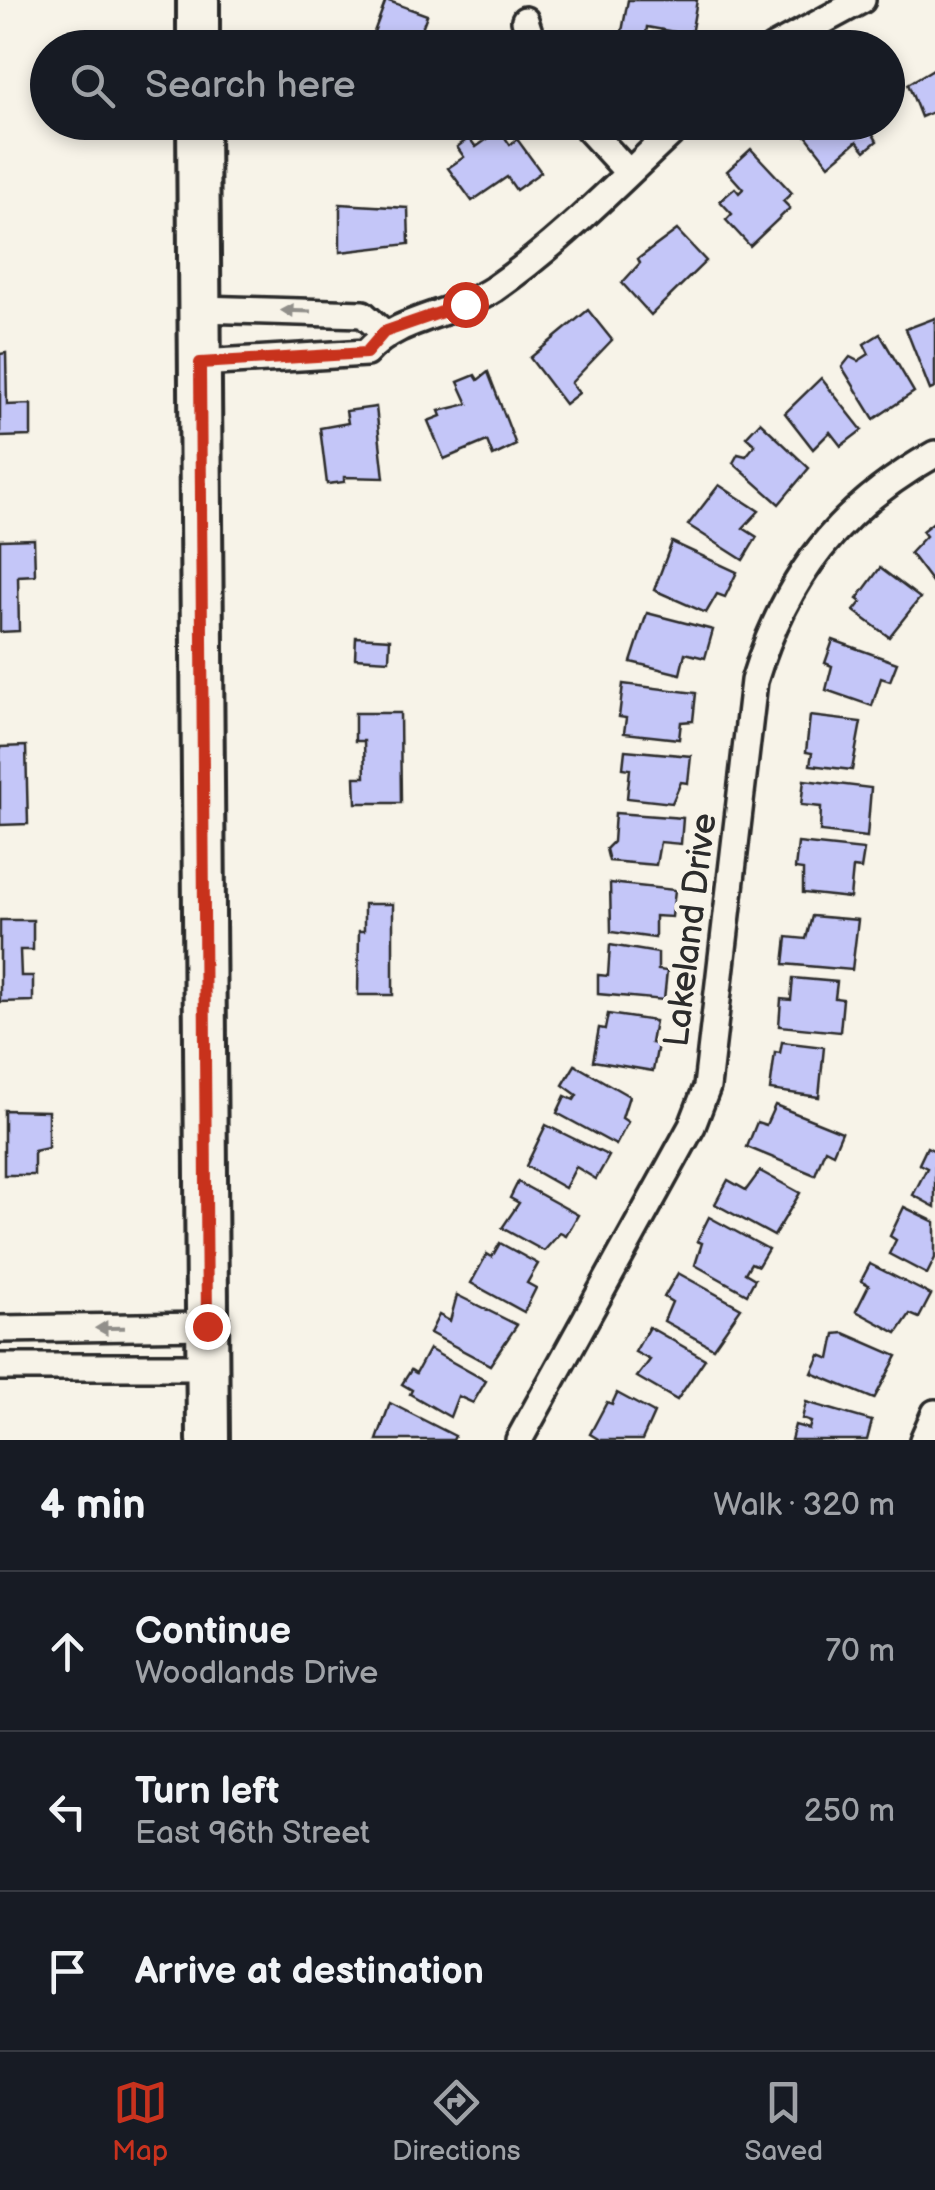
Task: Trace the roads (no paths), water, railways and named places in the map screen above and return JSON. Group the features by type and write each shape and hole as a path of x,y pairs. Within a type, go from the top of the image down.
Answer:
{"main road":[{"path":"198,0 198,30"},
{"path":"198,140 208,1440"}],"street":[{"path":"806,30 862,0"},
{"path":"525,20 528,30"},
{"path":"599,140 628,172"},
{"path":"200,363 366,353 384,332 450,312 488,292 563,236 663,140"},
{"path":"200,310 363,314 384,332"},
{"name":"Lakeland Drive","path":"519,1440 692,1126 707,1087 754,680 771,626 806,566 840,522 884,484 935,454"},
{"path":"0,1329 207,1326"},
{"path":"0,1367 207,1367"},
{"path":"923,1440 935,1413"}]}
